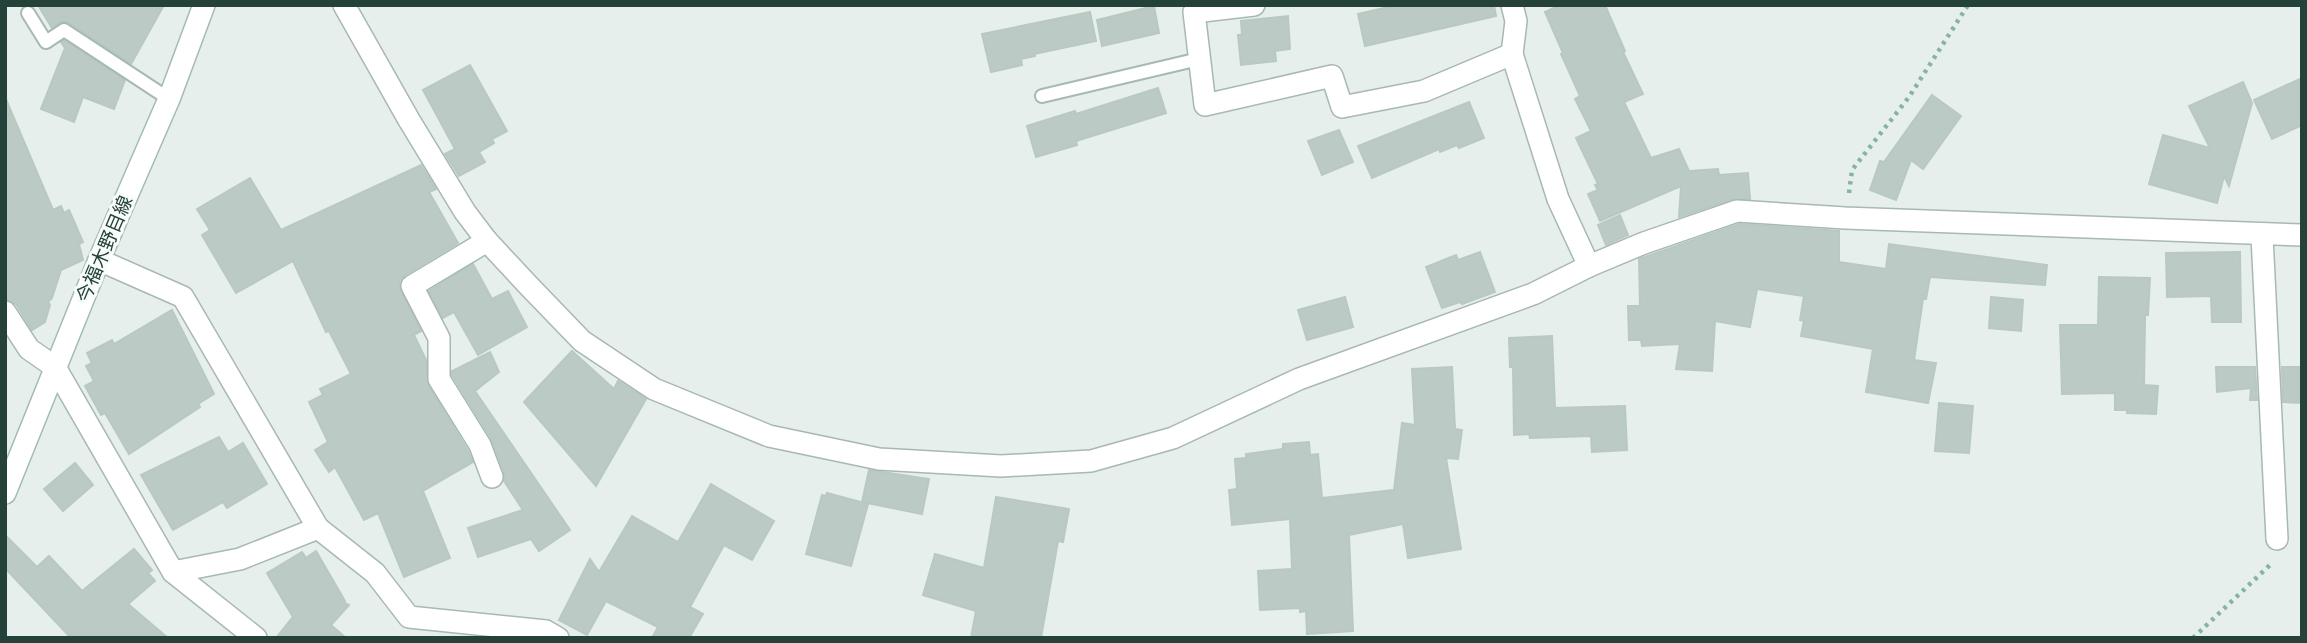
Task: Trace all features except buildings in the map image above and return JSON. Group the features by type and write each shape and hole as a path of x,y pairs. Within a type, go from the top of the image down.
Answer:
{"street":[{"name":"今福木野目線","path":"5,493 99,260 169,99 204,5"},
{"path":"344,5 465,212 487,241 582,341 654,389 769,436 879,459 1001,467 1091,461 1173,438 1299,379 1533,294 1644,243 1737,211 2262,236 2302,235"},
{"path":"1254,5 1194,12 1205,104 1332,76 1342,107 1424,91 1513,54"},
{"path":"1512,5 1516,21 1513,54 1558,199 1589,266"},
{"path":"2262,236 2277,538"},
{"path":"487,241 412,286 439,338 439,379 480,445 492,477"},
{"path":"99,260 183,297 318,528 375,573 409,617 545,631 558,638"},
{"path":"5,312 29,349 55,367 173,572 256,638"},
{"path":"173,572 240,559 318,528"}],"lane":[{"path":"28,13 46,42 64,30 169,99"},
{"path":"1042,96 1199,59"}],"path":[{"path":"1845,218 1852,170 1909,97 1968,5"},
{"path":"2193,638 2269,568 2275,555 2277,538"}]}
